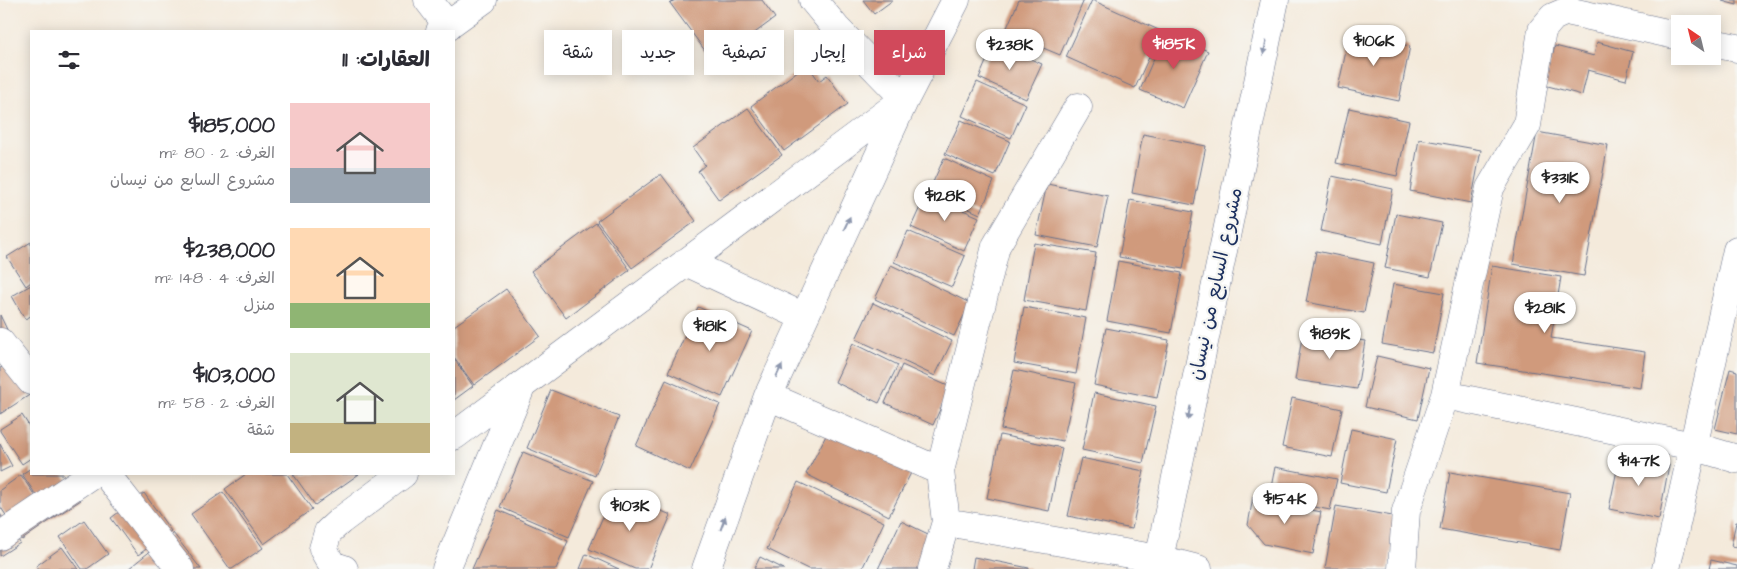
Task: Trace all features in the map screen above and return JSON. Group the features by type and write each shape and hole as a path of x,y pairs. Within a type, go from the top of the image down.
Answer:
{"street":[{"path":"428,0 444,28 483,0"},
{"path":"813,0 836,28 905,99"},
{"path":"706,569 768,396 905,99 956,0"},
{"name":"مشروع السابع من نيسان","path":"1158,564 1275,0"},
{"path":"1402,569 1406,511 1445,395 1490,188 1527,125 1542,30 1553,17 1567,11 1671,34"},
{"path":"1721,45 1737,48"},
{"path":"455,435 905,99"},
{"path":"932,569 946,522 940,471 996,246 1078,107"},
{"path":"1666,569 1736,254"},
{"path":"686,262 804,317"},
{"path":"0,342 30,380"},
{"path":"446,569 522,384"},
{"path":"1445,395 1693,446 1737,459"},
{"path":"768,396 940,471"},
{"path":"0,536 91,475"},
{"path":"107,475 180,569"},
{"path":"344,569 332,565 323,549 328,532 402,475"},
{"path":"946,522 1158,564 1198,569"}],"building":[{"path":"675,0 762,0 775,18 759,30 704,30 704,49 694,36 694,30 690,30 670,3"},
{"path":"863,0 893,0 874,14"},
{"path":"1019,0 1084,0 1060,55 1005,32"},
{"path":"1092,0 1161,31 1135,88 1066,57"},
{"path":"1737,0 1737,5 1722,1"},
{"path":"1165,33 1208,51 1183,108 1140,90"},
{"path":"1350,33 1410,46 1399,101 1338,88"},
{"path":"1597,42 1633,52 1626,80 1588,70 1582,95 1544,85 1555,46 1594,56"},
{"path":"994,43 1042,64 1026,99 979,78"},
{"path":"794,74 815,75 819,81 827,75 848,104 784,151 751,106"},
{"path":"977,82 1026,104 1011,138 962,116"},
{"path":"748,108 782,155 719,200 698,171 705,165 693,148"},
{"path":"1349,108 1409,121 1397,176 1336,163"},
{"path":"961,120 1010,141 995,176 945,154"},
{"path":"1537,132 1608,145 1584,276 1513,264"},
{"path":"1143,134 1206,146 1194,205 1132,193"},
{"path":"1419,139 1481,150 1471,203 1410,191"},
{"path":"944,158 994,181 980,214 929,191"},
{"path":"661,174 696,221 632,268 597,221"},
{"path":"1332,176 1393,189 1382,244 1321,231"},
{"path":"1047,184 1108,196 1097,247 1036,235"},
{"path":"926,194 979,217 964,251 911,227"},
{"path":"1130,200 1193,212 1183,269 1119,257"},
{"path":"1396,214 1442,223 1430,277 1385,268"},
{"path":"596,223 630,270 566,318 531,271"},
{"path":"908,231 965,256 952,287 894,262"},
{"path":"30,243 30,283 26,286 7,257"},
{"path":"1034,243 1096,253 1086,311 1024,300"},
{"path":"1316,251 1374,263 1364,313 1306,302"},
{"path":"1118,261 1182,273 1171,333 1107,321"},
{"path":"891,265 970,303 954,336 875,299"},
{"path":"1492,266 1561,277 1551,338 1645,352 1640,388 1477,363"},
{"path":"1393,284 1444,293 1433,353 1382,344"},
{"path":"30,286 30,316 25,319 12,296"},
{"path":"506,289 540,336 474,385 455,358 455,325"},
{"path":"873,303 952,341 935,376 856,339"},
{"path":"698,307 752,331 722,397 668,373"},
{"path":"1024,307 1086,318 1076,374 1014,363"},
{"path":"0,315 14,344 0,351"},
{"path":"1106,328 1169,340 1157,398 1094,385"},
{"path":"1303,331 1365,341 1357,389 1295,380"},
{"path":"853,343 898,365 879,403 835,382"},
{"path":"1377,356 1429,368 1418,419 1365,407"},
{"path":"18,360 30,381 30,395 0,414 0,368"},
{"path":"455,360 473,386 455,399"},
{"path":"902,365 950,387 933,425 885,403"},
{"path":"1730,369 1737,371 1737,434 1715,429"},
{"path":"1014,370 1076,383 1063,441 1001,429"},
{"path":"666,380 720,404 690,471 636,446"},
{"path":"551,390 619,417 595,476 527,448"},
{"path":"1094,393 1156,406 1143,463 1082,450"},
{"path":"1292,398 1342,409 1332,457 1282,447"},
{"path":"22,415 30,427 30,459 22,464 0,429"},
{"path":"830,428 913,469 889,516 806,474"},
{"path":"1351,429 1397,439 1386,492 1340,483"},
{"path":"1000,435 1062,448 1049,511 987,498"},
{"path":"0,444 12,466 0,472"},
{"path":"523,452 593,481 569,537 500,507"},
{"path":"1620,455 1669,465 1659,519 1609,509"},
{"path":"1081,458 1144,471 1132,529 1068,516"},
{"path":"1275,467 1337,479 1330,510 1269,498"},
{"path":"30,469 30,475 64,475 81,500 52,519 22,474"},
{"path":"1450,472 1570,493 1560,550 1440,529"},
{"path":"21,475 51,520 22,540 0,506 0,490"},
{"path":"245,475 288,475 312,509 264,544 225,489"},
{"path":"294,475 358,475 315,505"},
{"path":"798,482 884,522 862,569 808,569 767,549"},
{"path":"614,491 671,515 648,569 635,569 589,549"},
{"path":"223,492 263,548 232,569 230,569 191,514"},
{"path":"144,493 171,531 138,555 111,518"},
{"path":"1253,497 1321,512 1313,554 1264,544 1248,525"},
{"path":"1336,506 1398,517 1388,569 1325,568"},
{"path":"498,510 568,541 556,569 472,569"},
{"path":"0,514 20,543 0,556"},
{"path":"84,520 108,554 87,569 82,569 60,537"},
{"path":"901,521 951,545 939,569 878,569"},
{"path":"1737,522 1737,547 1731,546"},
{"path":"173,533 201,569 128,569"},
{"path":"62,547 78,569 38,569 36,566"},
{"path":"586,554 619,569 580,569"},
{"path":"760,557 784,569 754,569"},
{"path":"974,557 1029,568 1029,569 972,569"},
{"path":"1711,560 1737,566 1737,569 1709,569"}]}
